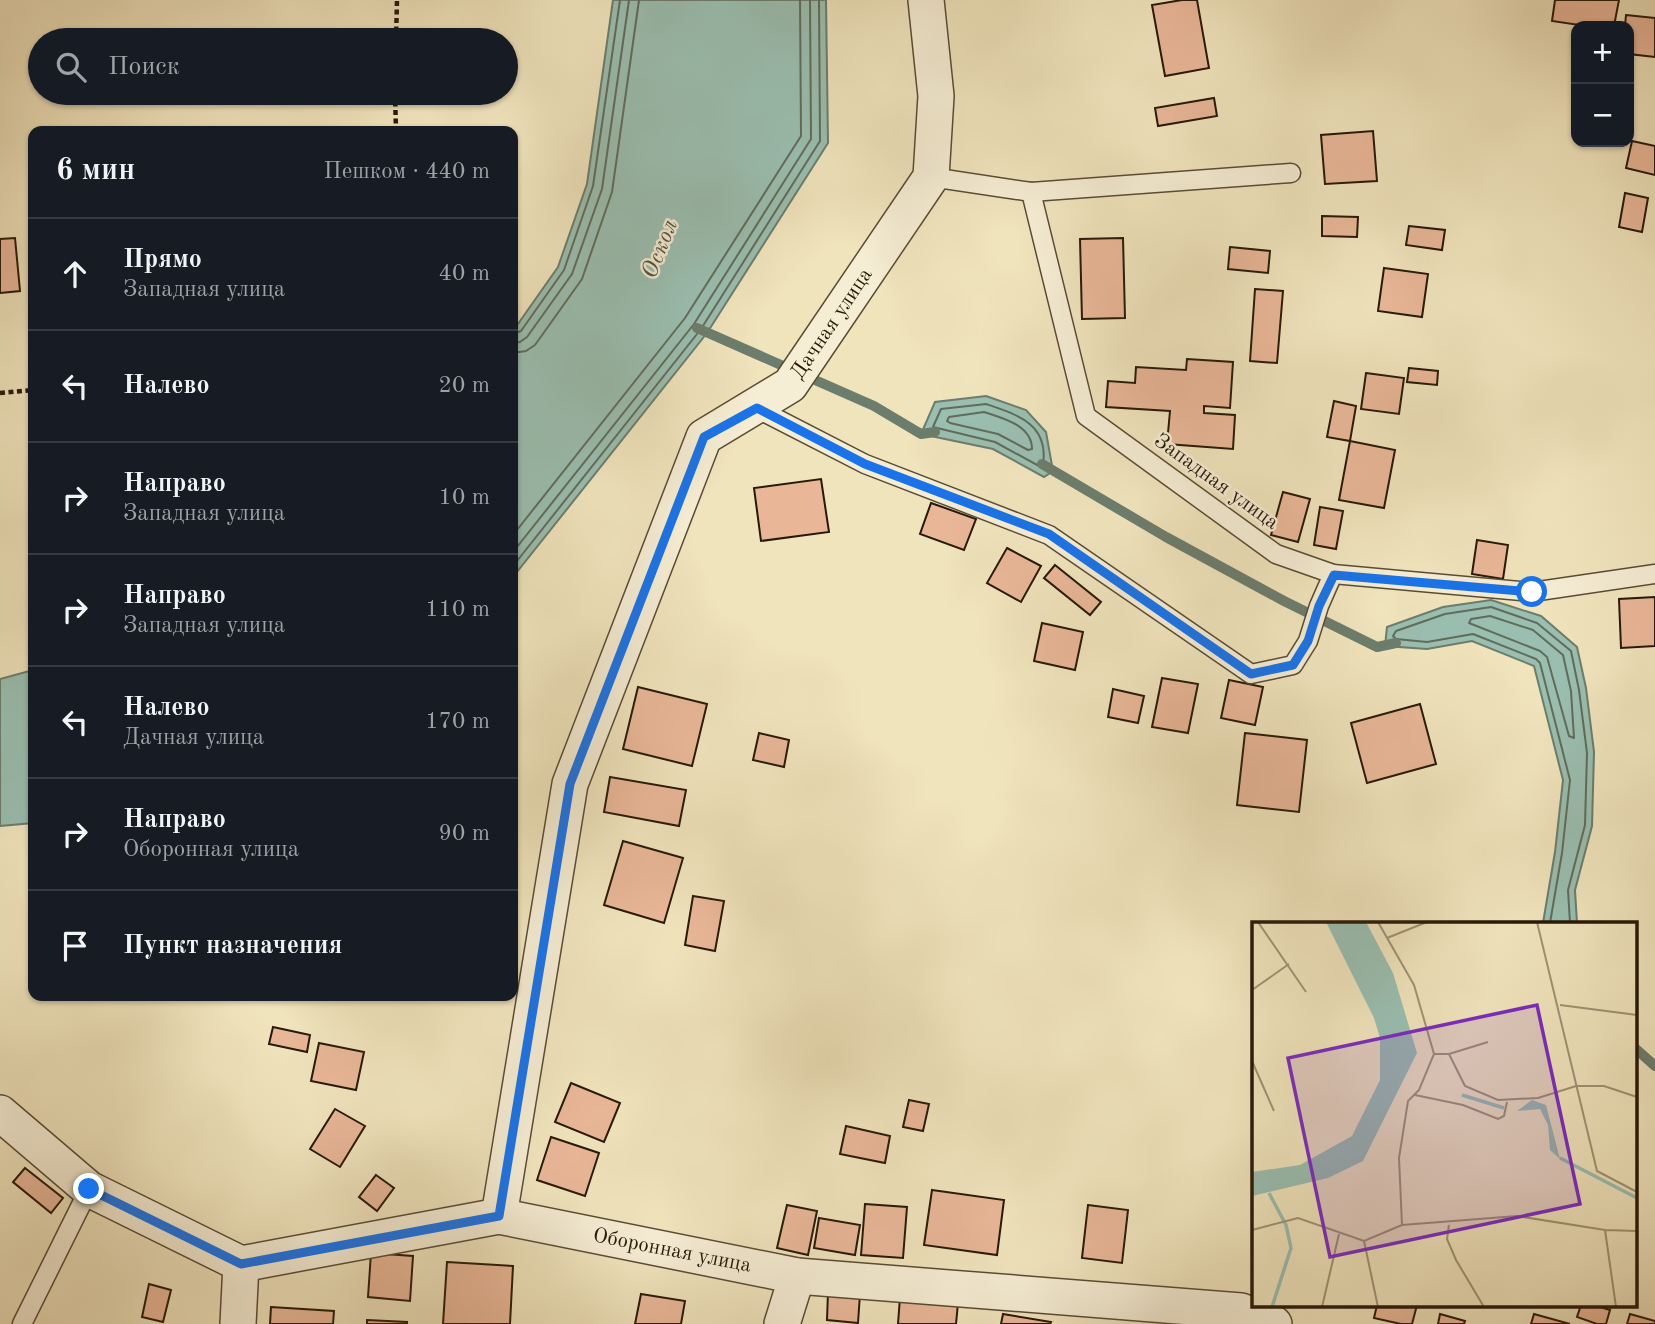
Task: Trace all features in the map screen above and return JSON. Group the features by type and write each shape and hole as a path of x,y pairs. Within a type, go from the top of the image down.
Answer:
{"street":[{"path":"926,0 936,96 931,177"},
{"name":"Дачная улица","path":"499,1216 570,784 704,437 757,408 790,385 931,177"},
{"path":"0,1113 89,1189 241,1264 238,1324"},
{"name":"Оборонная улица","path":"241,1264 499,1216 797,1276 1241,1311 1274,1324"},
{"path":"782,1324 797,1276"}],"lane":[{"path":"931,177 1031,192 1291,173"},
{"name":"Западная улица","path":"1031,192 1086,416 1276,554 1334,575 1532,592 1655,574"},
{"path":"757,408 865,464 1049,534 1251,674 1293,665 1308,641 1319,606 1334,575"},
{"path":"22,1324 89,1189"}],"path":[{"path":"396,28 397,0"},
{"path":"396,105 396,126"},
{"path":"0,393 28,390"}],"water":[{"name":"Оскол","path":"613,0 826,0 828,143 707,333 518,571 518,324 558,267 587,184"},
{"path":"986,396 1026,410 1046,432 1053,471 1044,477 993,449 921,434 935,402"},
{"path":"1491,600 1541,616 1577,647 1586,688 1594,752 1592,826 1575,890 1577,922 1543,922 1563,780 1534,666 1472,641 1427,649 1385,646 1387,627 1443,607"},
{"path":"28,671 28,823 0,826 0,679"}],"building":[{"path":"1197,0 1209,68 1165,76 1152,5"},
{"path":"1555,0 1619,0 1615,21 1571,21 1571,24 1552,21"},
{"path":"1626,15 1655,18 1655,57 1634,55 1634,21 1625,21"},
{"path":"1214,98 1217,116 1158,126 1155,108"},
{"path":"1373,131 1377,181 1325,184 1321,135"},
{"path":"1634,141 1655,146 1655,175 1626,168"},
{"path":"1625,193 1648,198 1642,232 1619,227"},
{"path":"1322,216 1358,217 1357,237 1322,236"},
{"path":"1409,226 1445,230 1442,250 1406,245"},
{"path":"15,238 20,291 0,293 0,239"},
{"path":"1123,238 1125,318 1082,319 1080,239"},
{"path":"1230,247 1270,251 1268,273 1228,269"},
{"path":"1384,268 1428,274 1422,317 1378,311"},
{"path":"1255,289 1283,291 1277,363 1250,361"},
{"path":"1187,359 1233,362 1230,408 1204,406 1204,413 1235,415 1233,449 1167,444 1170,411 1106,407 1108,381 1135,383 1136,367 1186,370"},
{"path":"1409,368 1438,371 1437,385 1407,382"},
{"path":"1366,373 1404,378 1399,414 1361,409"},
{"path":"1334,401 1356,406 1350,441 1327,437"},
{"path":"1350,441 1395,450 1384,508 1339,500"},
{"path":"821,479 829,532 761,541 754,488"},
{"path":"1283,492 1310,499 1298,542 1271,535"},
{"path":"931,503 976,519 964,550 920,534"},
{"path":"1320,507 1343,511 1336,549 1314,545"},
{"path":"1477,540 1508,545 1503,579 1472,574"},
{"path":"1007,548 1041,566 1021,602 987,583"},
{"path":"1055,565 1101,602 1090,615 1044,578"},
{"path":"1655,597 1655,646 1621,648 1619,599"},
{"path":"1042,623 1083,632 1075,670 1034,661"},
{"path":"1162,678 1198,684 1188,733 1152,727"},
{"path":"1229,680 1263,687 1255,725 1221,718"},
{"path":"638,687 707,704 692,766 623,749"},
{"path":"1113,689 1144,696 1138,723 1108,717"},
{"path":"1420,704 1436,764 1367,783 1351,723"},
{"path":"759,733 789,740 784,767 753,760"},
{"path":"1245,733 1307,740 1299,812 1237,805"},
{"path":"610,777 686,790 679,826 604,812"},
{"path":"623,841 683,858 664,923 604,905"},
{"path":"693,896 724,901 715,951 685,945"},
{"path":"273,1027 310,1035 307,1052 269,1044"},
{"path":"319,1043 364,1052 356,1090 311,1081"},
{"path":"571,1083 620,1103 604,1142 555,1122"},
{"path":"909,1100 929,1104 923,1131 903,1127"},
{"path":"335,1109 365,1126 340,1167 310,1149"},
{"path":"846,1126 890,1136 885,1163 840,1154"},
{"path":"551,1137 599,1153 585,1196 537,1180"},
{"path":"25,1168 63,1198 51,1213 13,1182"},
{"path":"376,1175 394,1188 377,1211 359,1197"},
{"path":"932,1190 1004,1200 997,1255 924,1245"},
{"path":"865,1204 907,1207 903,1258 861,1255"},
{"path":"787,1205 817,1211 808,1255 777,1248"},
{"path":"1088,1205 1128,1210 1122,1263 1082,1258"},
{"path":"819,1218 860,1225 855,1255 814,1248"},
{"path":"371,1253 413,1256 410,1301 368,1297"},
{"path":"447,1262 513,1266 510,1324 443,1324"},
{"path":"149,1284 171,1290 163,1322 142,1317"},
{"path":"828,1292 860,1294 858,1323 827,1320"},
{"path":"641,1294 685,1301 681,1324 635,1324"},
{"path":"900,1297 958,1303 956,1324 898,1324"},
{"path":"1377,1306 1417,1306 1412,1324 1374,1318"},
{"path":"1581,1306 1597,1306 1610,1310 1606,1324 1597,1324 1577,1317"},
{"path":"271,1307 334,1311 333,1324 270,1324"},
{"path":"1003,1314 1051,1322 1001,1324"},
{"path":"1440,1314 1465,1321 1464,1324 1438,1324"},
{"path":"1534,1314 1570,1324 1531,1324"},
{"path":"1630,1314 1655,1321 1655,1324 1627,1324"},
{"path":"367,1320 407,1322 407,1324 367,1324"}],"waterway":[{"path":"697,328 874,406 921,434 935,432"},
{"path":"1042,464 1166,537 1284,601 1377,647 1396,643"},
{"path":"1638,1051 1655,1066"}],"route":[{"path":"89,1189 241,1264 499,1216 570,784 704,437 757,408 865,464 1049,534 1251,674 1293,665 1308,641 1319,606 1334,575 1532,592"}]}
